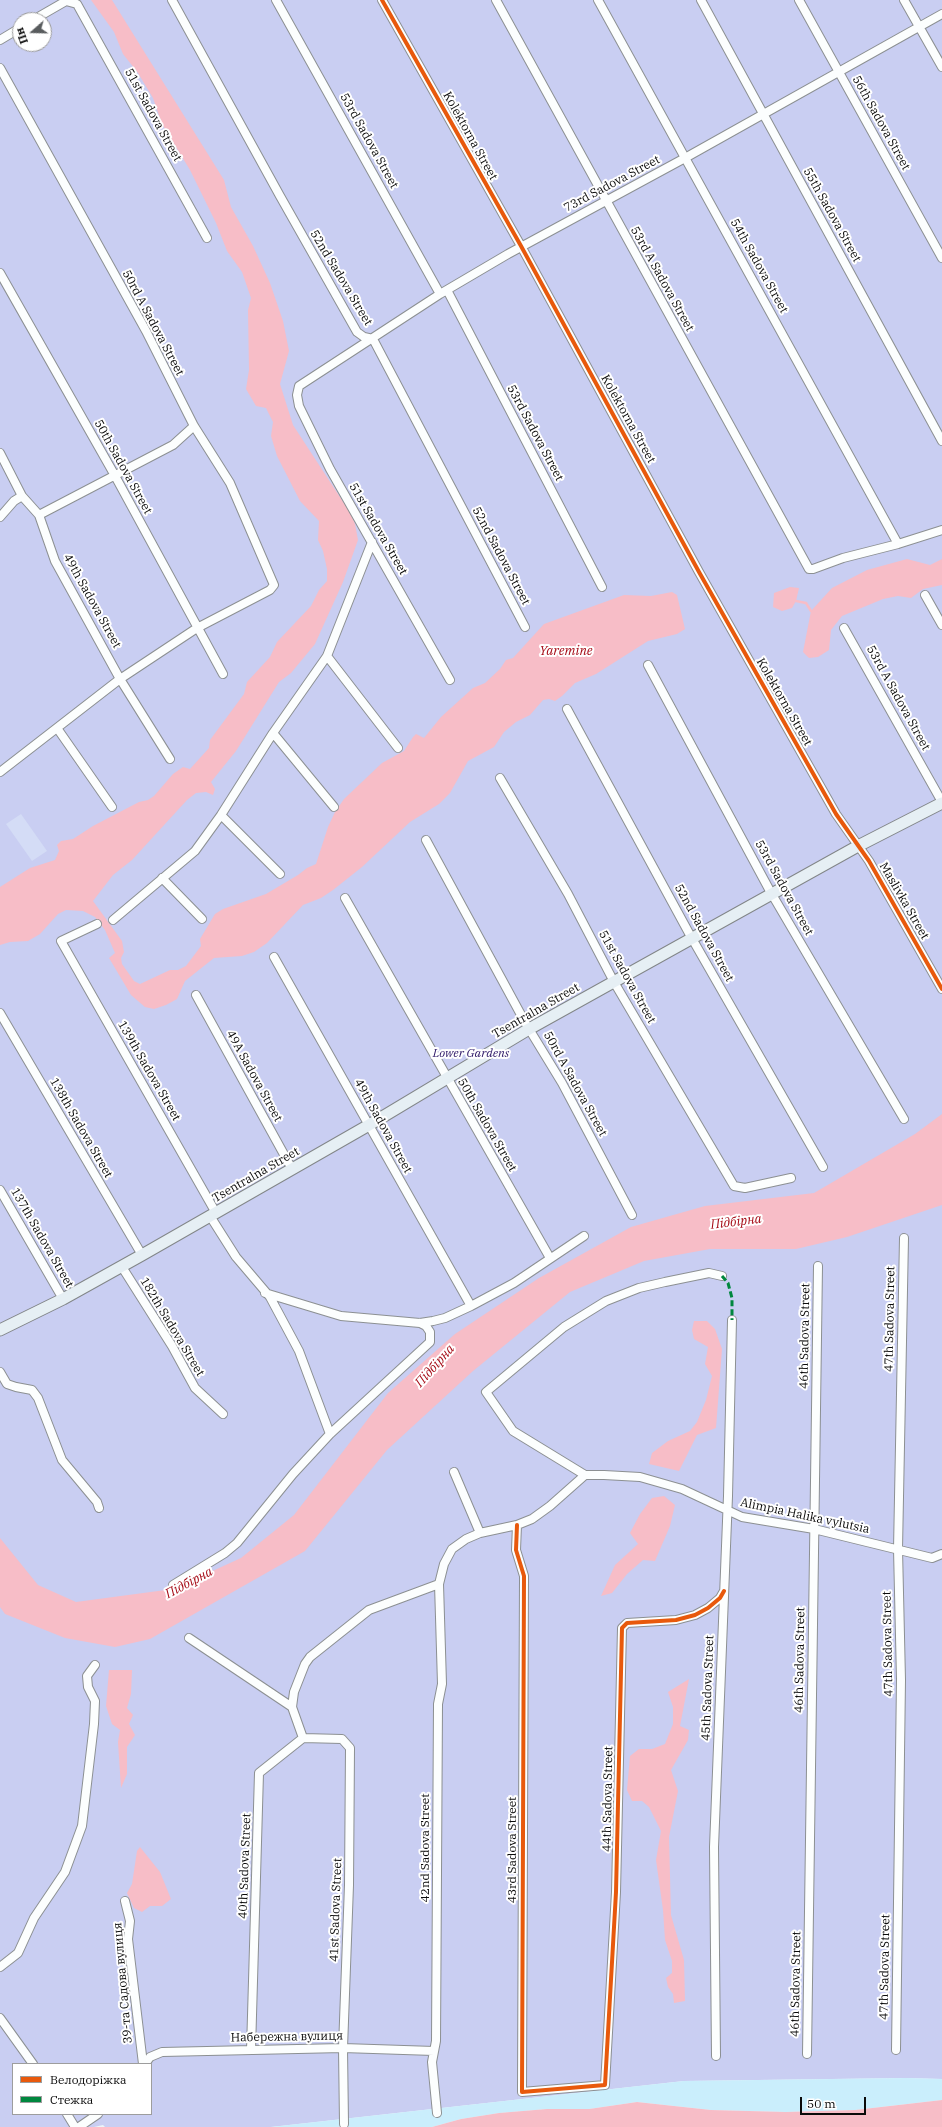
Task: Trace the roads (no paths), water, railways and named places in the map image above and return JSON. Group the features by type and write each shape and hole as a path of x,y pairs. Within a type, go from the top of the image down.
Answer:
{"street":[{"name":"52nd Sadova Street","path":"172,0 357,332 364,337 373,339 525,626"},
{"name":"53rd Sadova Street","path":"276,0 443,292 602,587"},
{"name":"Kolektorna Street","path":"382,0 521,246 699,572 836,814 858,846"},
{"name":"53rd A Sadova Street","path":"496,0 809,569 898,544"},
{"name":"54th Sadova Street","path":"598,0 898,544"},
{"name":"55th Sadova Street","path":"701,0 942,441"},
{"name":"56th Sadova Street","path":"799,0 942,258"},
{"path":"904,0 942,67"},
{"name":"51st Sadova Street","path":"47,12 66,1 73,1 77,4 207,238"},
{"name":"73rd Sadova Street","path":"299,386 443,292 521,246 686,158 763,113 942,14"},
{"path":"0,40 12,33"},
{"name":"50rd A Sadova Street","path":"0,68 146,331 194,426 230,483 246,516 273,580 274,585 270,590 197,628"},
{"name":"50th Sadova Street","path":"0,273 114,474 223,674"},
{"name":"51st Sadova Street","path":"299,386 297,395 299,406 330,469 450,680"},
{"path":"39,515 114,474 173,445 194,426"},
{"name":"49th Sadova Street","path":"0,453 22,496 39,515 55,561 120,679 170,759"},
{"path":"0,517 14,501 22,496"},
{"path":"898,544 942,530"},
{"path":"112,920 195,851 221,815 273,733 327,656 372,542"},
{"path":"925,594 942,625"},
{"path":"0,772 120,679 197,628"},
{"name":"53rd A Sadova Street","path":"844,628 942,802"},
{"path":"327,656 398,748"},
{"name":"53rd Sadova Street","path":"648,665 772,894 904,1119"},
{"name":"52nd Sadova Street","path":"567,709 693,938 823,1167"},
{"path":"57,728 112,807"},
{"path":"273,733 334,807"},
{"name":"51st Sadova Street","path":"500,778 568,894 614,982 734,1186 745,1188 791,1178"},
{"name":"Tsentralna Street","path":"0,1330 122,1267 369,1125 529,1029 858,846 942,802"},
{"path":"221,815 280,874"},
{"name":"50rd A Sadova Street","path":"426,840 529,1029 562,1083 632,1215"},
{"name":"Maslivka Street","path":"858,846 869,861 942,989"},
{"path":"162,878 202,919"},
{"name":"50th Sadova Street","path":"345,898 446,1079 550,1258"},
{"name":"139th Sadova Street","path":"97,924 61,941 236,1257 265,1293 270,1297 298,1351 330,1434"},
{"name":"49th Sadova Street","path":"274,957 471,1306"},
{"name":"49A Sadova Street","path":"196,995 292,1169"},
{"name":"138th Sadova Street","path":"0,1013 142,1255"},
{"name":"137th Sadova Street","path":"0,1190 62,1299"},
{"path":"265,1293 341,1316 424,1322 445,1318 514,1283 584,1236"},
{"name":"47th Sadova Street","path":"896,2050 901,1680 898,1549 904,1238"},
{"name":"46th Sadova Street","path":"806,2054 818,1266"},
{"name":"182th Sadova Street","path":"122,1267 172,1346 195,1388 223,1414"},
{"path":"303,1738 292,1706 294,1692 305,1664 310,1657 369,1610 439,1584 444,1564 452,1549 466,1539 480,1533 517,1525 532,1519 550,1506 585,1475 513,1431 486,1392 564,1326 606,1301 639,1288 658,1283 709,1273 722,1276"},
{"name":"45th Sadova Street","path":"716,2056 714,1847 727,1511 732,1320"},
{"path":"173,1585 225,1553 238,1542 293,1474 330,1434 430,1342 430,1332 424,1322"},
{"path":"0,1372 7,1384 32,1390 38,1398 62,1460 97,1502 99,1508"},
{"path":"454,1472 480,1533"},
{"name":"Alimpia Halika vylutsia","path":"585,1475 640,1477 682,1489 713,1502 727,1511 742,1517 814,1529 932,1558 942,1554"},
{"name":"43rd Sadova Street","path":"517,1525 516,1550 524,1576 522,2092 605,2085"},
{"name":"42nd Sadova Street","path":"437,2113 432,2062 436,2041 438,1704 442,1684 439,1584"},
{"name":"44th Sadova Street","path":"605,2085 616,1892 622,1628 627,1623 676,1620 695,1615 708,1608 720,1598 724,1591"},
{"path":"188,1638 292,1706"},
{"path":"0,1967 18,1953 34,1918 65,1872 82,1826 94,1724 95,1702 88,1687 87,1676 95,1665"},
{"name":"41st Sadova Street","path":"303,1738 342,1739 350,1748 349,1885 343,2048 344,2124"},
{"name":"40th Sadova Street","path":"251,2050 259,1773 303,1738"},
{"name":"39-та Садова вулиця","path":"125,1901 130,1921 128,1939 144,2063"},
{"path":"0,2018 32,2063"},
{"name":"Набережна вулиця","path":"145,2063 150,2057 162,2052 343,2048 434,2051"},
{"path":"68,2115 75,2127"},
{"path":"79,2127 97,2115"}],"water":[{"name":"Yaremine","path":"91,0 112,0 224,180 231,207 253,246 270,283 283,321 289,351 280,384 293,425 351,514 355,524 358,540 343,582 315,644 291,673 279,682 236,751 211,782 215,789 213,795 206,792 196,793 187,800 132,860 113,875 93,901 122,941 124,952 121,958 122,964 134,981 140,984 170,970 178,970 186,966 201,946 200,939 215,914 223,909 266,894 307,868 316,864 328,827 335,812 344,799 382,763 404,751 416,734 424,738 441,717 473,688 485,683 500,669 506,660 513,658 544,624 624,595 651,596 672,592 677,595 685,629 677,634 648,641 596,674 575,683 555,701 549,699 543,700 530,715 516,722 504,732 494,747 468,761 450,793 439,804 410,822 362,867 333,890 321,898 303,905 267,943 254,952 242,956 214,958 185,981 177,999 154,1009 145,1007 131,995 109,958 115,953 105,930 95,917 83,911 66,910 58,914 40,934 28,941 10,942 0,945 0,887 30,868 55,860 59,851 57,845 61,841 73,839 93,826 139,802 148,800 154,796 173,774 183,767 190,769 209,748 210,740 244,694 247,682 270,657 277,642 311,606 319,590 327,581 327,569 323,551 318,540 319,521 300,501 277,456 271,436 273,422 266,408 256,406 246,389 249,370 248,310 251,298 242,272 227,251 216,223 190,170 162,124 153,98 138,73 123,54 114,32"},
{"path":"907,559 930,565 942,559 942,585 923,589 911,598 898,596 883,599 842,616 831,630 829,650 818,657 809,658 803,652 811,611 832,588 867,570"},
{"path":"790,587 799,588 796,601 792,608 782,611 773,607 774,593"},
{"name":"Підбірна","path":"942,1114 942,1205 847,1237 796,1249 710,1249 644,1261 570,1292 473,1371 387,1450 305,1551 150,1639 115,1647 65,1638 5,1614 0,1607 0,1538 38,1585 76,1602 173,1589 241,1558 294,1515 388,1393 455,1334 539,1278 631,1227 705,1206 814,1193 915,1134"},
{"path":"694,1321 707,1321 715,1329 722,1349 716,1428 697,1435 679,1471 649,1464 652,1453 668,1441 690,1431 697,1422 706,1400 712,1376 705,1364 708,1347 694,1339 692,1330"},
{"path":"664,1496 675,1505 670,1526 655,1561 643,1560 627,1574 612,1593 601,1596 615,1565 638,1544 630,1533 640,1514 652,1498"},
{"path":"109,1670 132,1670 131,1694 127,1708 133,1715 129,1724 135,1735 127,1747 127,1774 121,1788 118,1742 120,1730 112,1724 106,1706"},
{"path":"689,1679 680,1726 689,1730 688,1740 671,1770 678,1791 669,1837 671,1915 684,1960 685,2001 674,2003 673,1994 668,1987 666,1978 672,1973 672,1961 665,1940 663,1910 656,1860 661,1831 649,1807 642,1801 632,1801 627,1790 630,1756 639,1749 652,1749 665,1744 673,1724 673,1707 668,1692"},
{"path":"140,1847 160,1872 171,1899 162,1906 150,1906 142,1912 134,1908 127,1893 132,1884 137,1851"},
{"path":"942,2100 942,2127 432,2127 461,2119 499,2113 547,2109 589,2109 637,2102 711,2110 786,2112 855,2110"}],"waterway":[{"path":"796,601 806,603 811,611"}],"park label":[{"name":"Lower Gardens","path":"471,1054"}]}
